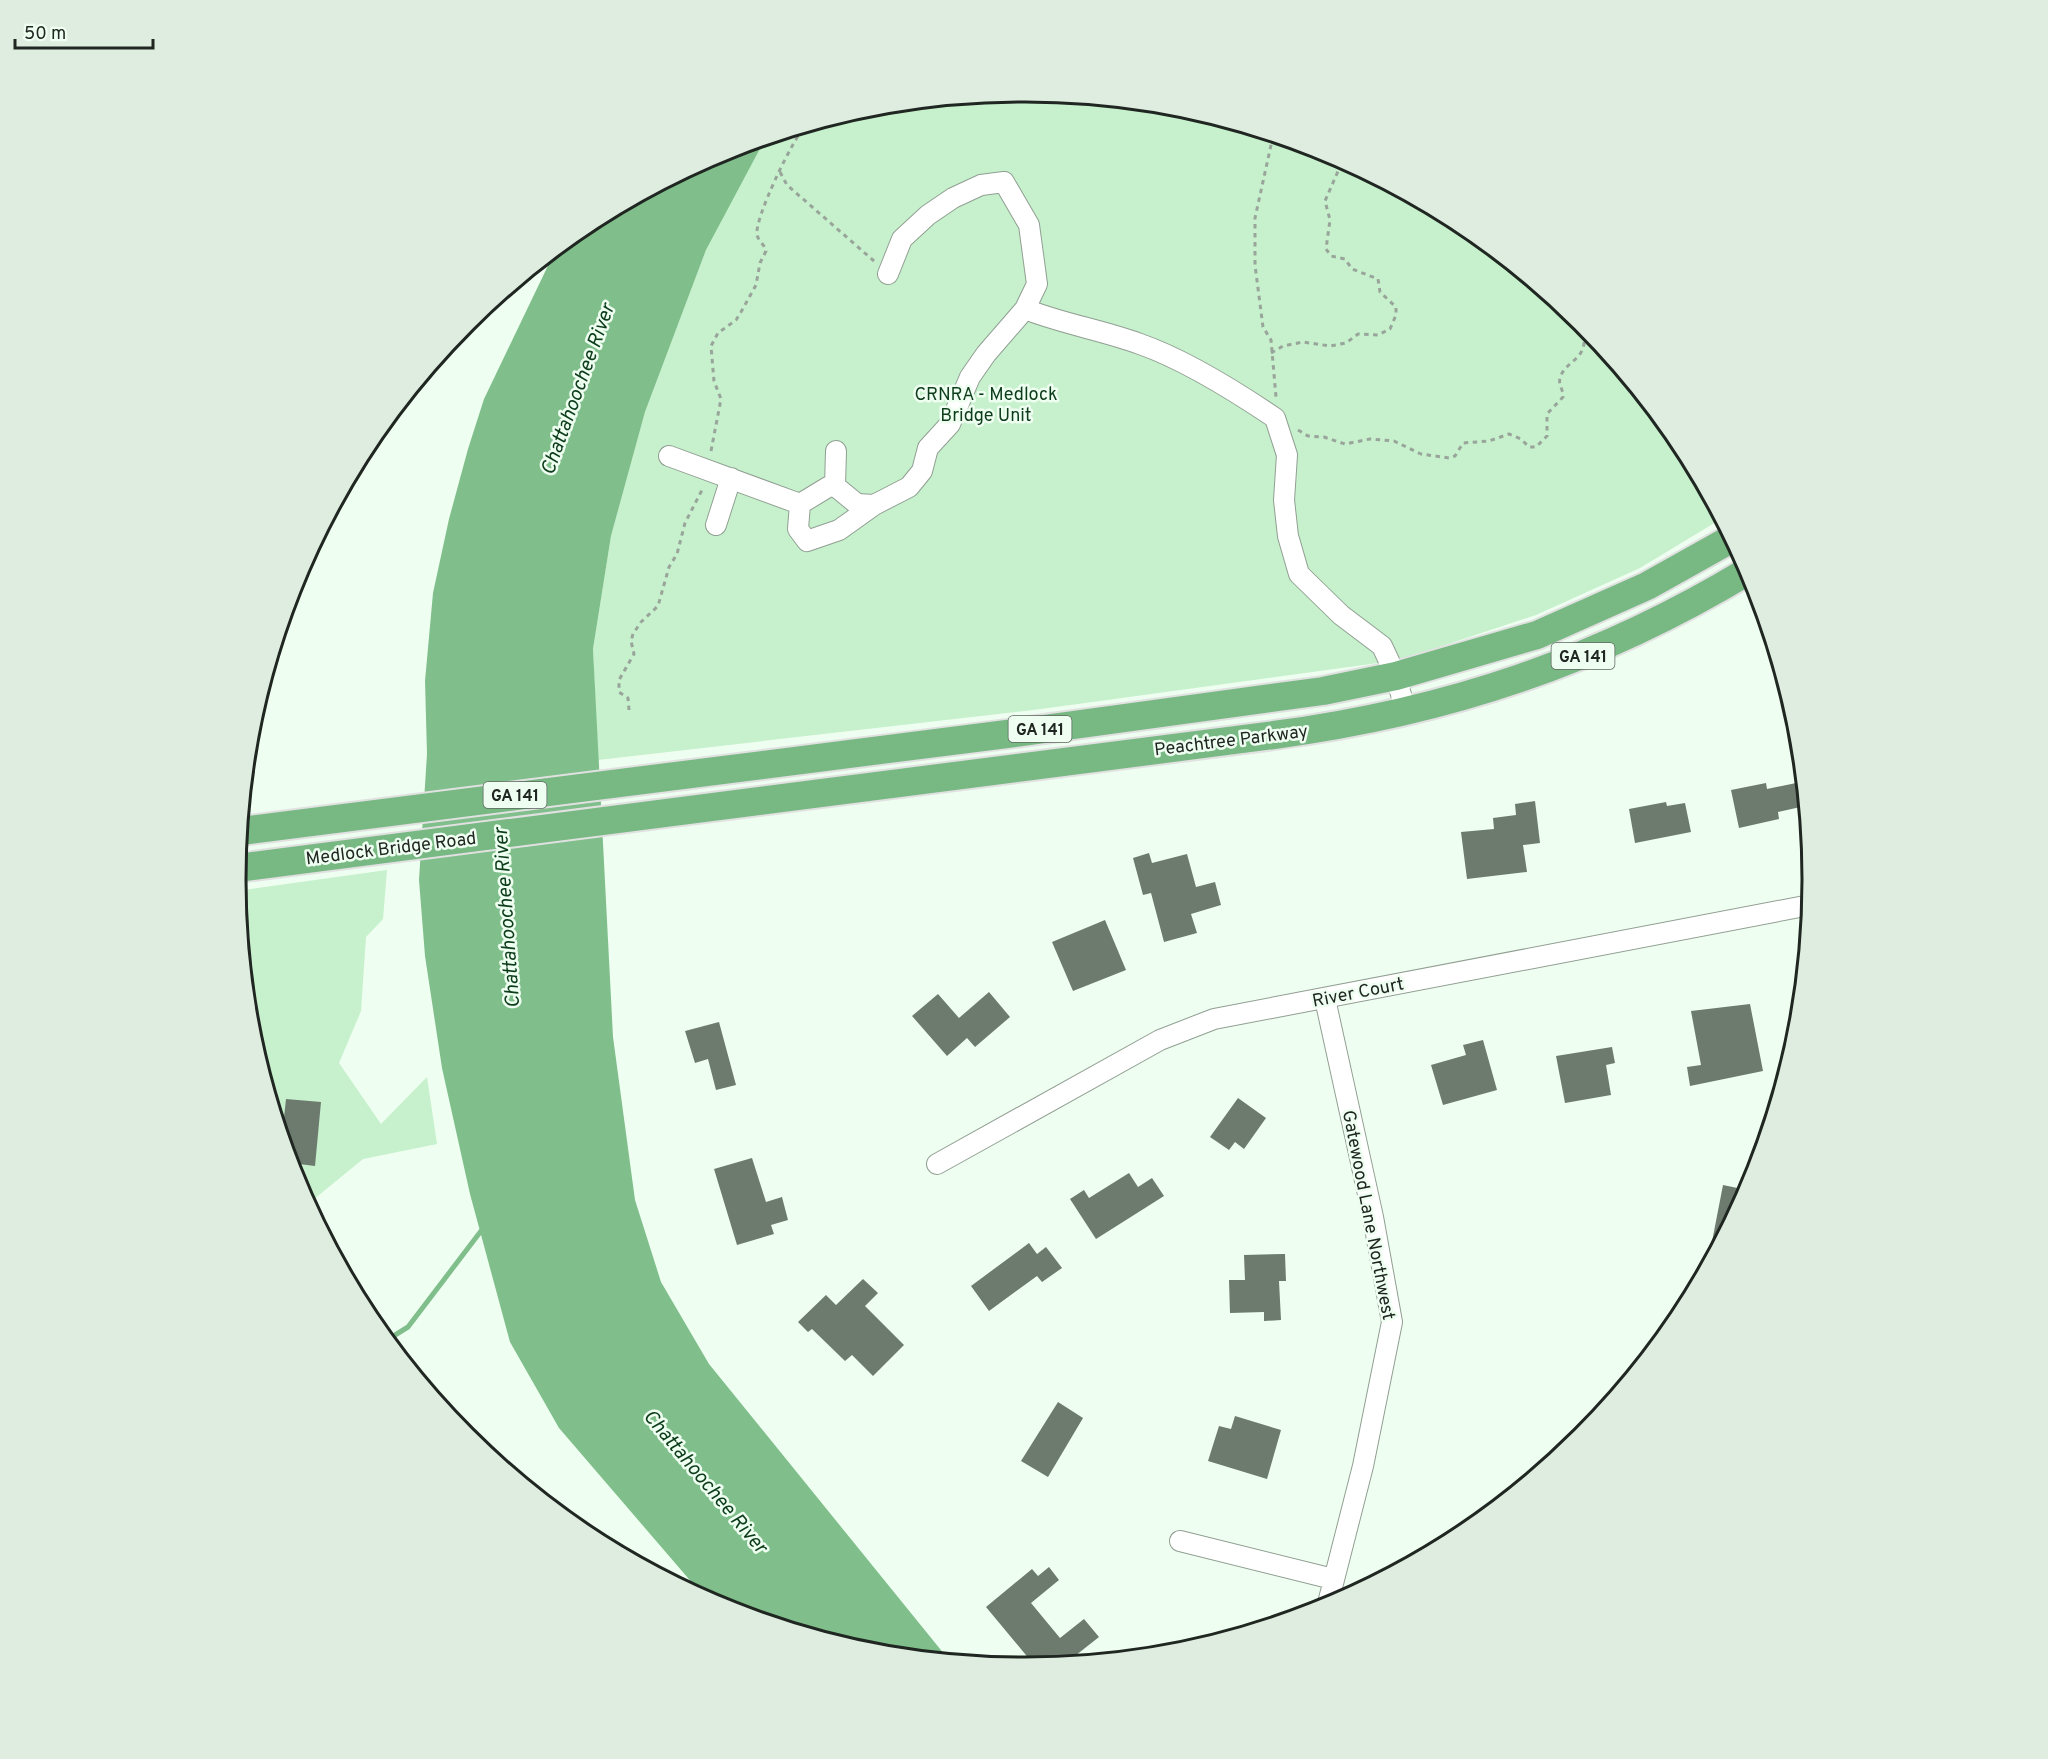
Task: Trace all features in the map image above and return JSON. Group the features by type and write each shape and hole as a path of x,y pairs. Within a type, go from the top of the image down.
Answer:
{"highway":[{"name":"Peachtree Parkway","path":"683,774 1246,703 1396,676 1490,650 1581,617 1647,586 1724,543"},
{"name":"Peachtree Parkway","path":"687,811 1305,731 1406,713 1520,679 1582,656 1652,625 1739,576"},
{"name":"Medlock Bridge Road","path":"248,830 683,774"},
{"name":"Medlock Bridge Road","path":"247,867 687,811"}],"street":[{"path":"800,504 798,529 807,541 839,530 874,505 909,487 922,471 928,448 950,424 970,377 986,354 1025,309 1037,284 1029,225 1004,182 981,185 953,198 928,214 902,239 888,274"},
{"path":"1025,309 1061,323 1144,345 1202,374 1275,418 1287,455 1284,500 1288,536 1299,574 1341,615 1382,646 1396,676 1406,713"},
{"path":"835,486 836,451"},
{"path":"669,456 800,504"},
{"path":"716,525 731,478"},
{"path":"800,504 828,487 835,486 857,504 874,505"},
{"name":"River Court","path":"937,1164 1160,1040 1214,1019 1801,907"},
{"name":"Gatewood Lane Northwest","path":"1324,999 1373,1216 1392,1322 1363,1466 1330,1595"},
{"path":"1180,1541 1333,1579"}],"path":[{"path":"629,710 628,698 619,692 618,683 634,654 632,638 641,622 658,606 669,567 677,554 684,524 702,493 711,471 713,433 721,399 714,381 711,346 718,333 736,320 756,285 760,263 766,251 757,235 758,226 770,188 799,135"},
{"path":"1271,142 1256,206 1254,230 1263,327 1271,340 1277,406 1275,418 1308,436 1324,436 1345,444 1370,439 1394,441 1421,454 1449,458 1455,456 1463,443 1489,441 1509,434 1521,439 1529,447 1536,447 1547,436 1547,414 1563,397 1559,383 1561,375 1568,364 1580,356 1584,341"},
{"path":"1271,353 1297,343 1314,342 1330,346 1346,343 1358,334 1378,335 1390,329 1395,319 1396,307 1380,292 1378,279 1352,270 1345,259 1331,256 1326,249 1330,220 1325,201 1339,169"},
{"path":"780,172 787,185 888,274"}],"green space":[{"name":"CRNRA - Medlock Bridge Unit","path":"1024,102 1125,109 1225,128 1322,161 1413,206 1456,233 1537,295 1609,367 1641,406 1697,491 1714,523 1640,568 1536,615 1400,660 1041,709 598,760 593,649 611,536 645,412 706,250 759,149 823,128 923,109"},
{"path":"387,870 383,919 366,937 361,1011 339,1063 381,1124 427,1077 437,1144 363,1159 316,1198 288,1129 261,1031 253,981 246,890"}],"water":[{"name":"Chattahoochee River","path":"760,148 706,250 645,412 611,536 593,649 613,1037 635,1200 661,1282 709,1364 942,1652 872,1642 823,1631 774,1616 692,1582 559,1428 510,1342 470,1194 442,1068 425,956 419,880 427,754 425,681 433,593 449,519 484,399 548,265 592,233 635,206 680,182"}],"building":[{"path":"1766,783 1767,789 1796,783 1798,808 1778,812 1779,819 1739,828 1731,790"},
{"path":"1535,801 1540,843 1523,845 1527,872 1467,879 1461,832 1494,829 1493,818 1516,815 1515,804"},
{"path":"1666,802 1667,806 1685,803 1691,832 1635,843 1629,809"},
{"path":"1149,853 1152,863 1187,854 1196,887 1215,882 1221,905 1191,914 1197,933 1164,942 1151,893 1143,895 1133,858"},
{"path":"1105,920 1126,970 1073,991 1052,942"},
{"path":"989,992 1010,1017 975,1047 967,1038 947,1056 912,1016 938,994 959,1018"},
{"path":"1750,1004 1763,1071 1690,1086 1687,1067 1701,1065 1691,1011"},
{"path":"719,1022 736,1085 716,1090 708,1059 695,1063 685,1031"},
{"path":"1483,1040 1497,1090 1443,1105 1431,1065 1466,1055 1463,1045"},
{"path":"1612,1047 1615,1063 1606,1065 1611,1095 1565,1103 1556,1056"},
{"path":"1238,1098 1266,1118 1244,1149 1235,1142 1229,1150 1210,1137"},
{"path":"286,1099 321,1102 315,1166 301,1164 284,1117"},
{"path":"752,1158 766,1202 782,1197 788,1220 771,1225 774,1234 737,1245 714,1169"},
{"path":"1129,1173 1138,1187 1152,1178 1164,1196 1096,1239 1070,1199 1084,1190 1089,1198"},
{"path":"1723,1185 1737,1188 1721,1223 1713,1239"},
{"path":"1029,1243 1037,1254 1046,1247 1062,1268 1042,1282 1037,1276 989,1311 971,1286"},
{"path":"1285,1254 1286,1281 1279,1281 1281,1320 1264,1321 1264,1312 1230,1313 1229,1280 1245,1280 1244,1255"},
{"path":"863,1279 878,1293 865,1306 904,1345 873,1376 852,1355 845,1361 812,1329 808,1332 798,1322 826,1295 836,1305"},
{"path":"1058,1402 1083,1418 1048,1477 1021,1461"},
{"path":"1235,1416 1281,1430 1267,1479 1208,1461 1219,1426 1231,1429"},
{"path":"1049,1567 1059,1580 1031,1603 1060,1638 1084,1619 1099,1637 1076,1655 1027,1657 986,1607 1032,1569 1038,1576"}],"waterway":[{"path":"395,1335 408,1327 481,1231 487,1229"}]}
